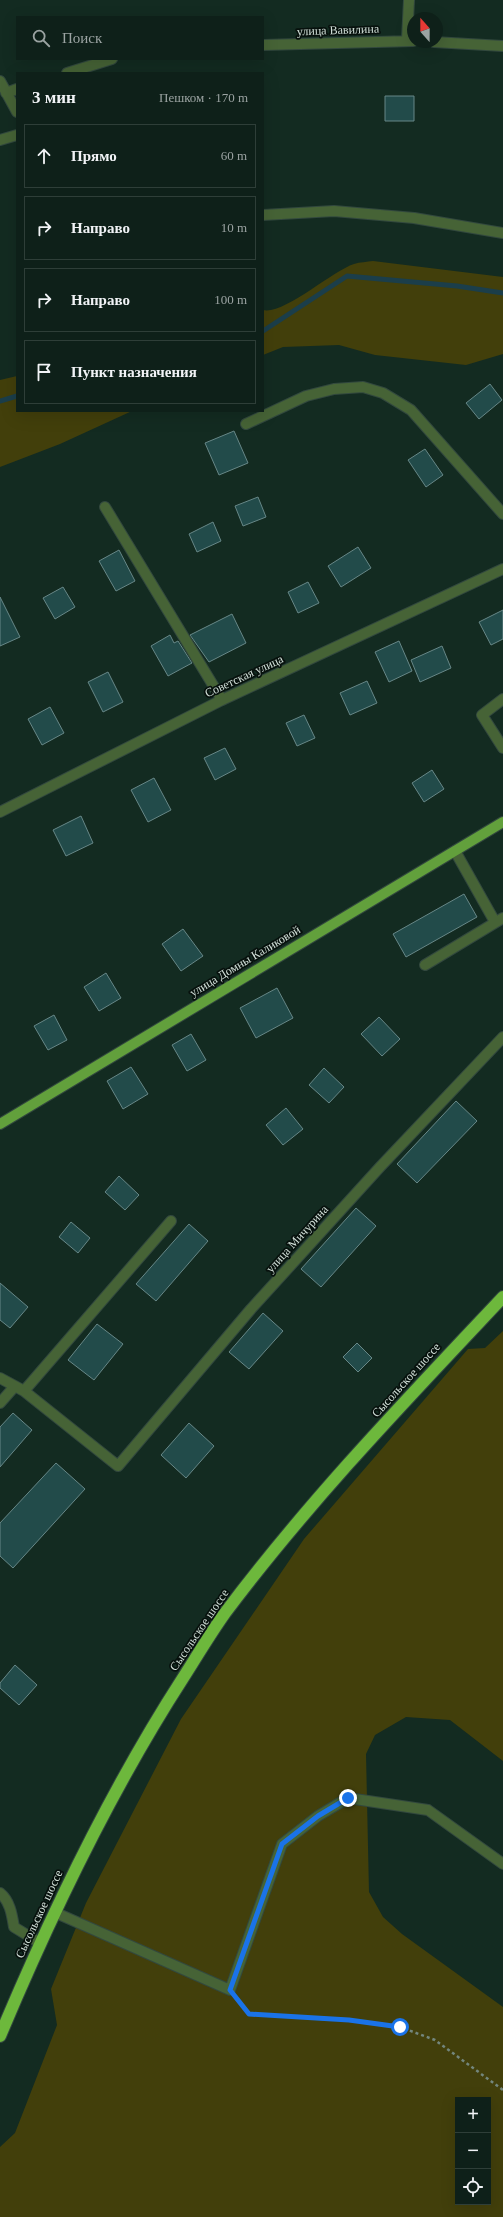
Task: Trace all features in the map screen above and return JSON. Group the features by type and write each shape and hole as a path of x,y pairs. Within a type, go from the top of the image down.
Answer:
{"highway":[{"name":"Сысольское шоссе","path":"0,2036 40,1942 110,1800 162,1710 224,1615 297,1521 503,1297"}],"main road":[{"name":"улица Домны Каликовой","path":"0,1124 503,822"}],"street":[{"path":"409,0 409,12"},
{"name":"улица Вавилина","path":"264,45 407,41"},
{"path":"443,43 503,46"},
{"path":"70,72 109,60"},
{"path":"0,81 16,110"},
{"path":"6,93 16,89"},
{"path":"0,140 16,135"},
{"path":"264,215 334,211 414,218 503,233"},
{"path":"246,424 306,396 334,389 363,387 383,393 411,410 503,514"},
{"path":"105,507 222,700"},
{"name":"Советская улица","path":"0,812 222,700 503,568"},
{"path":"503,699 482,715 503,748"},
{"path":"425,964 499,920 454,851"},
{"name":"улица Мичурина","path":"24,1391 118,1466 251,1309 380,1167 503,1037"},
{"path":"0,1378 24,1391 171,1221"},
{"path":"0,1402 15,1386"},
{"path":"54,1912 230,1990 282,1844 318,1816 348,1798 428,1810 503,1864"},
{"path":"0,1893 5,1897 11,1909 14,1927 40,1942"}],"path":[{"path":"230,1990 249,2014 349,2020 400,2027 435,2040 503,2090"}],"shaded area":[{"path":"373,261 503,277 503,354 466,365 375,355 339,345 283,347 264,355 264,310 272,310 283,306 345,268 361,262"},
{"path":"16,376 16,412 130,412 60,444 0,467 0,380"},
{"path":"503,1331 503,1761 450,1720 406,1717 375,1735 366,1754 369,1892 383,1917 402,1934 503,2007 503,2217 0,2217 0,2147 15,2133 57,2025 51,1989 86,1903 181,1719 304,1539 468,1349 485,1348"}],"building":[{"path":"385,96 414,96 414,121 385,121"},
{"path":"490,384 502,400 479,419 466,403"},
{"path":"234,431 248,463 219,475 205,443"},
{"path":"425,449 443,475 426,487 408,460"},
{"path":"258,497 266,517 243,526 235,506"},
{"path":"213,522 221,541 197,552 189,534"},
{"path":"358,547 371,568 341,587 328,566"},
{"path":"119,550 135,581 116,591 99,561"},
{"path":"308,582 319,603 298,613 288,592"},
{"path":"63,587 75,607 55,619 43,598"},
{"path":"0,597 20,637 0,646"},
{"path":"503,610 503,639 491,645 479,622"},
{"path":"232,614 246,643 209,662 190,635"},
{"path":"170,635 174,643 178,641 192,663 168,676 151,646"},
{"path":"399,641 412,671 389,682 375,652"},
{"path":"442,646 451,668 420,682 411,660"},
{"path":"108,672 123,702 103,712 88,682"},
{"path":"367,681 377,703 350,715 340,693"},
{"path":"50,707 64,733 42,745 28,719"},
{"path":"304,715 315,738 297,746 286,723"},
{"path":"225,748 236,769 215,780 204,758"},
{"path":"432,770 444,789 424,802 412,783"},
{"path":"154,778 171,810 148,822 131,790"},
{"path":"81,816 93,843 66,856 53,830"},
{"path":"464,894 477,917 406,957 393,934"},
{"path":"183,929 203,956 181,971 162,944"},
{"path":"106,973 121,998 99,1011 84,987"},
{"path":"277,988 293,1018 256,1038 240,1008"},
{"path":"54,1015 67,1040 48,1050 34,1026"},
{"path":"379,1017 400,1039 382,1056 361,1034"},
{"path":"191,1034 206,1060 187,1071 172,1045"},
{"path":"131,1067 148,1094 123,1109 107,1081"},
{"path":"324,1068 344,1087 329,1103 309,1085"},
{"path":"456,1101 477,1121 417,1183 397,1164"},
{"path":"286,1108 303,1129 283,1145 266,1125"},
{"path":"119,1176 139,1195 125,1210 105,1192"},
{"path":"356,1208 376,1226 321,1287 301,1269"},
{"path":"71,1222 90,1238 78,1253 59,1237"},
{"path":"189,1224 208,1241 156,1301 136,1284"},
{"path":"0,1283 28,1307 10,1328 0,1320"},
{"path":"263,1313 283,1331 249,1369 229,1352"},
{"path":"97,1324 123,1344 94,1380 68,1360"},
{"path":"357,1343 372,1358 358,1372 343,1357"},
{"path":"13,1413 32,1430 0,1467 0,1427"},
{"path":"189,1423 214,1446 186,1478 161,1455"},
{"path":"56,1463 85,1489 13,1568 0,1556 0,1523"},
{"path":"15,1665 37,1685 19,1705 0,1688 0,1683"}],"waterway":[{"path":"264,330 347,276 457,286 503,293"},
{"path":"0,401 16,396"}],"route":[{"path":"348,1798 318,1816 282,1844 230,1990 249,2014 349,2020 400,2027"}]}
